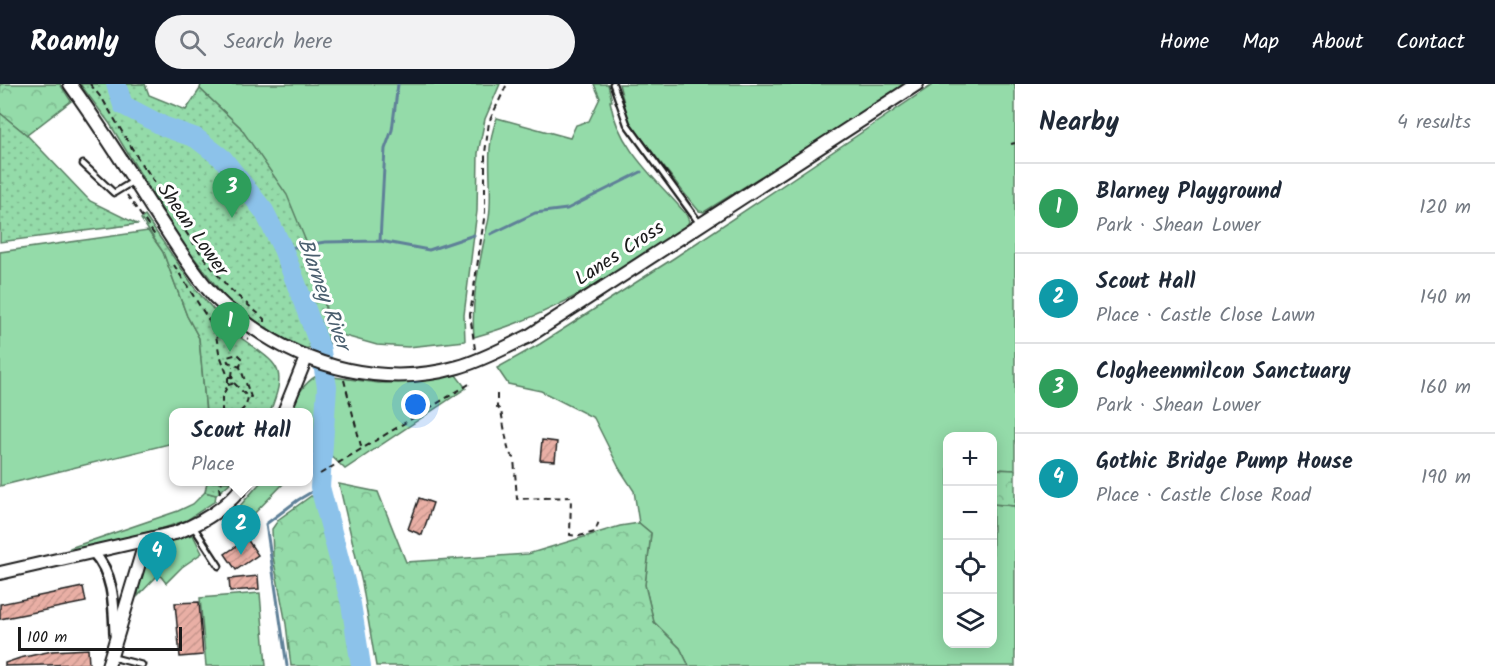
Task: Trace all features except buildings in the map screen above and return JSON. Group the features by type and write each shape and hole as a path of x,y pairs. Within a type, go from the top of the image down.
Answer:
{"street":[{"name":"Shean Lower","path":"70,84 207,289 258,332 286,349 312,360"},
{"name":"Lanes Cross","path":"312,360 343,374 418,375 458,368 478,360 529,336 917,84"},
{"path":"286,349 293,356 297,381"},
{"path":"287,408 297,381 312,360"},
{"path":"0,573 175,533 194,526 224,506 243,486"},
{"path":"111,656 146,540"},
{"path":"93,552 102,562 110,582 114,609 111,656"}],"lane":[{"path":"613,84 627,124 700,224"},
{"path":"84,164 114,193 135,180"},
{"path":"194,526 219,566"},
{"path":"111,656 142,665"}],"path":[{"path":"90,84 103,100 198,250 222,280 264,319 262,328"},
{"path":"478,360 472,340 470,315 484,220 485,153 489,122 507,84"},
{"path":"135,180 146,169"},
{"path":"122,188 160,243"},
{"path":"172,260 186,286 210,320 216,335 228,377 228,386 222,397 222,408"},
{"path":"216,335 238,335 252,340"},
{"path":"240,367 233,366 228,362 227,357 238,354 242,358 240,367 251,397 248,397 244,408"},
{"path":"233,366 234,383 248,397"},
{"path":"343,374 362,450"},
{"path":"228,386 234,383"},
{"path":"320,474 471,383"},
{"path":"497,394 497,407 501,411 509,453 514,458 517,499 571,497 570,535 579,536 595,532 599,521"}],"green space":[{"path":"0,84 60,84 71,101 27,135 0,113"},
{"path":"80,84 145,84 149,95 186,110 200,89 240,127 287,195 307,244 324,273 325,317 330,344 303,349 262,328 228,301 181,241 110,124"},
{"path":"201,84 500,84 485,119 478,153 477,211 464,315 465,341 408,347 377,345 327,331 324,273 240,127 200,89"},
{"path":"594,84 608,84 614,118 621,134 640,162 686,214 689,221 687,226 581,293 537,315 474,337 473,312 489,218 491,143 497,118 570,138 576,125 589,121 600,98"},
{"path":"619,84 905,84 704,212 699,211 684,193 629,122"},
{"path":"934,84 1015,84 1015,470 997,469 997,432 943,432 943,648 997,648 997,504 1015,506 1015,666 689,666 680,648 654,623 645,585 651,533 639,523 634,491 619,468 594,418 541,391 508,384 497,368 540,344 674,258"},
{"path":"0,113 27,135 90,201 137,224 0,242"},
{"path":"145,216 197,291 213,309 239,333 240,337 276,367 279,384 272,408 206,408 199,338 187,316 163,252 141,219"},
{"path":"148,231 163,252 187,316 199,338 206,408 169,408 169,444 0,486 0,252"},
{"path":"318,375 379,383 418,381 456,375 466,388 345,469 320,445 313,453 313,408 293,408 308,382"},
{"path":"997,469 1015,470 1015,506 997,504"},
{"path":"339,484 378,492 406,562 528,554 620,526 639,523 651,533 645,585 654,622 680,648 689,666 376,666 362,583"},
{"path":"206,486 226,486 216,495 205,492"},
{"path":"257,486 281,486 246,522 239,507"},
{"path":"205,492 216,495 215,501 187,520 161,529 68,551 70,548 178,511 193,504"},
{"path":"311,496 321,498 351,632 356,666 291,666 286,624 273,557 272,529 279,519"},
{"path":"193,535 202,553 182,567 166,583 159,574 138,596 144,570 153,552 174,539"},
{"path":"260,593 266,666 206,666 200,598"}],"waterway":[{"name":"Blarney River","path":"116,84 123,105 165,127 196,138 223,159 264,211 283,249 320,346 327,387 320,487 351,604 361,666"},
{"path":"380,241 385,149 392,130 398,84"},
{"path":"491,234 535,213 567,209 641,172"},
{"path":"283,249 325,242 380,241 429,250 474,235"},
{"path":"287,666 266,524 320,487"}],"place":[{"name":"Clogheenmilcon Sanctuary","path":"232,218"},
{"name":"Blarney Playground","path":"230,352"},
{"name":"Scout Hall","path":"241,555"},
{"name":"Gothic Bridge Pump House","path":"157,582"}]}
